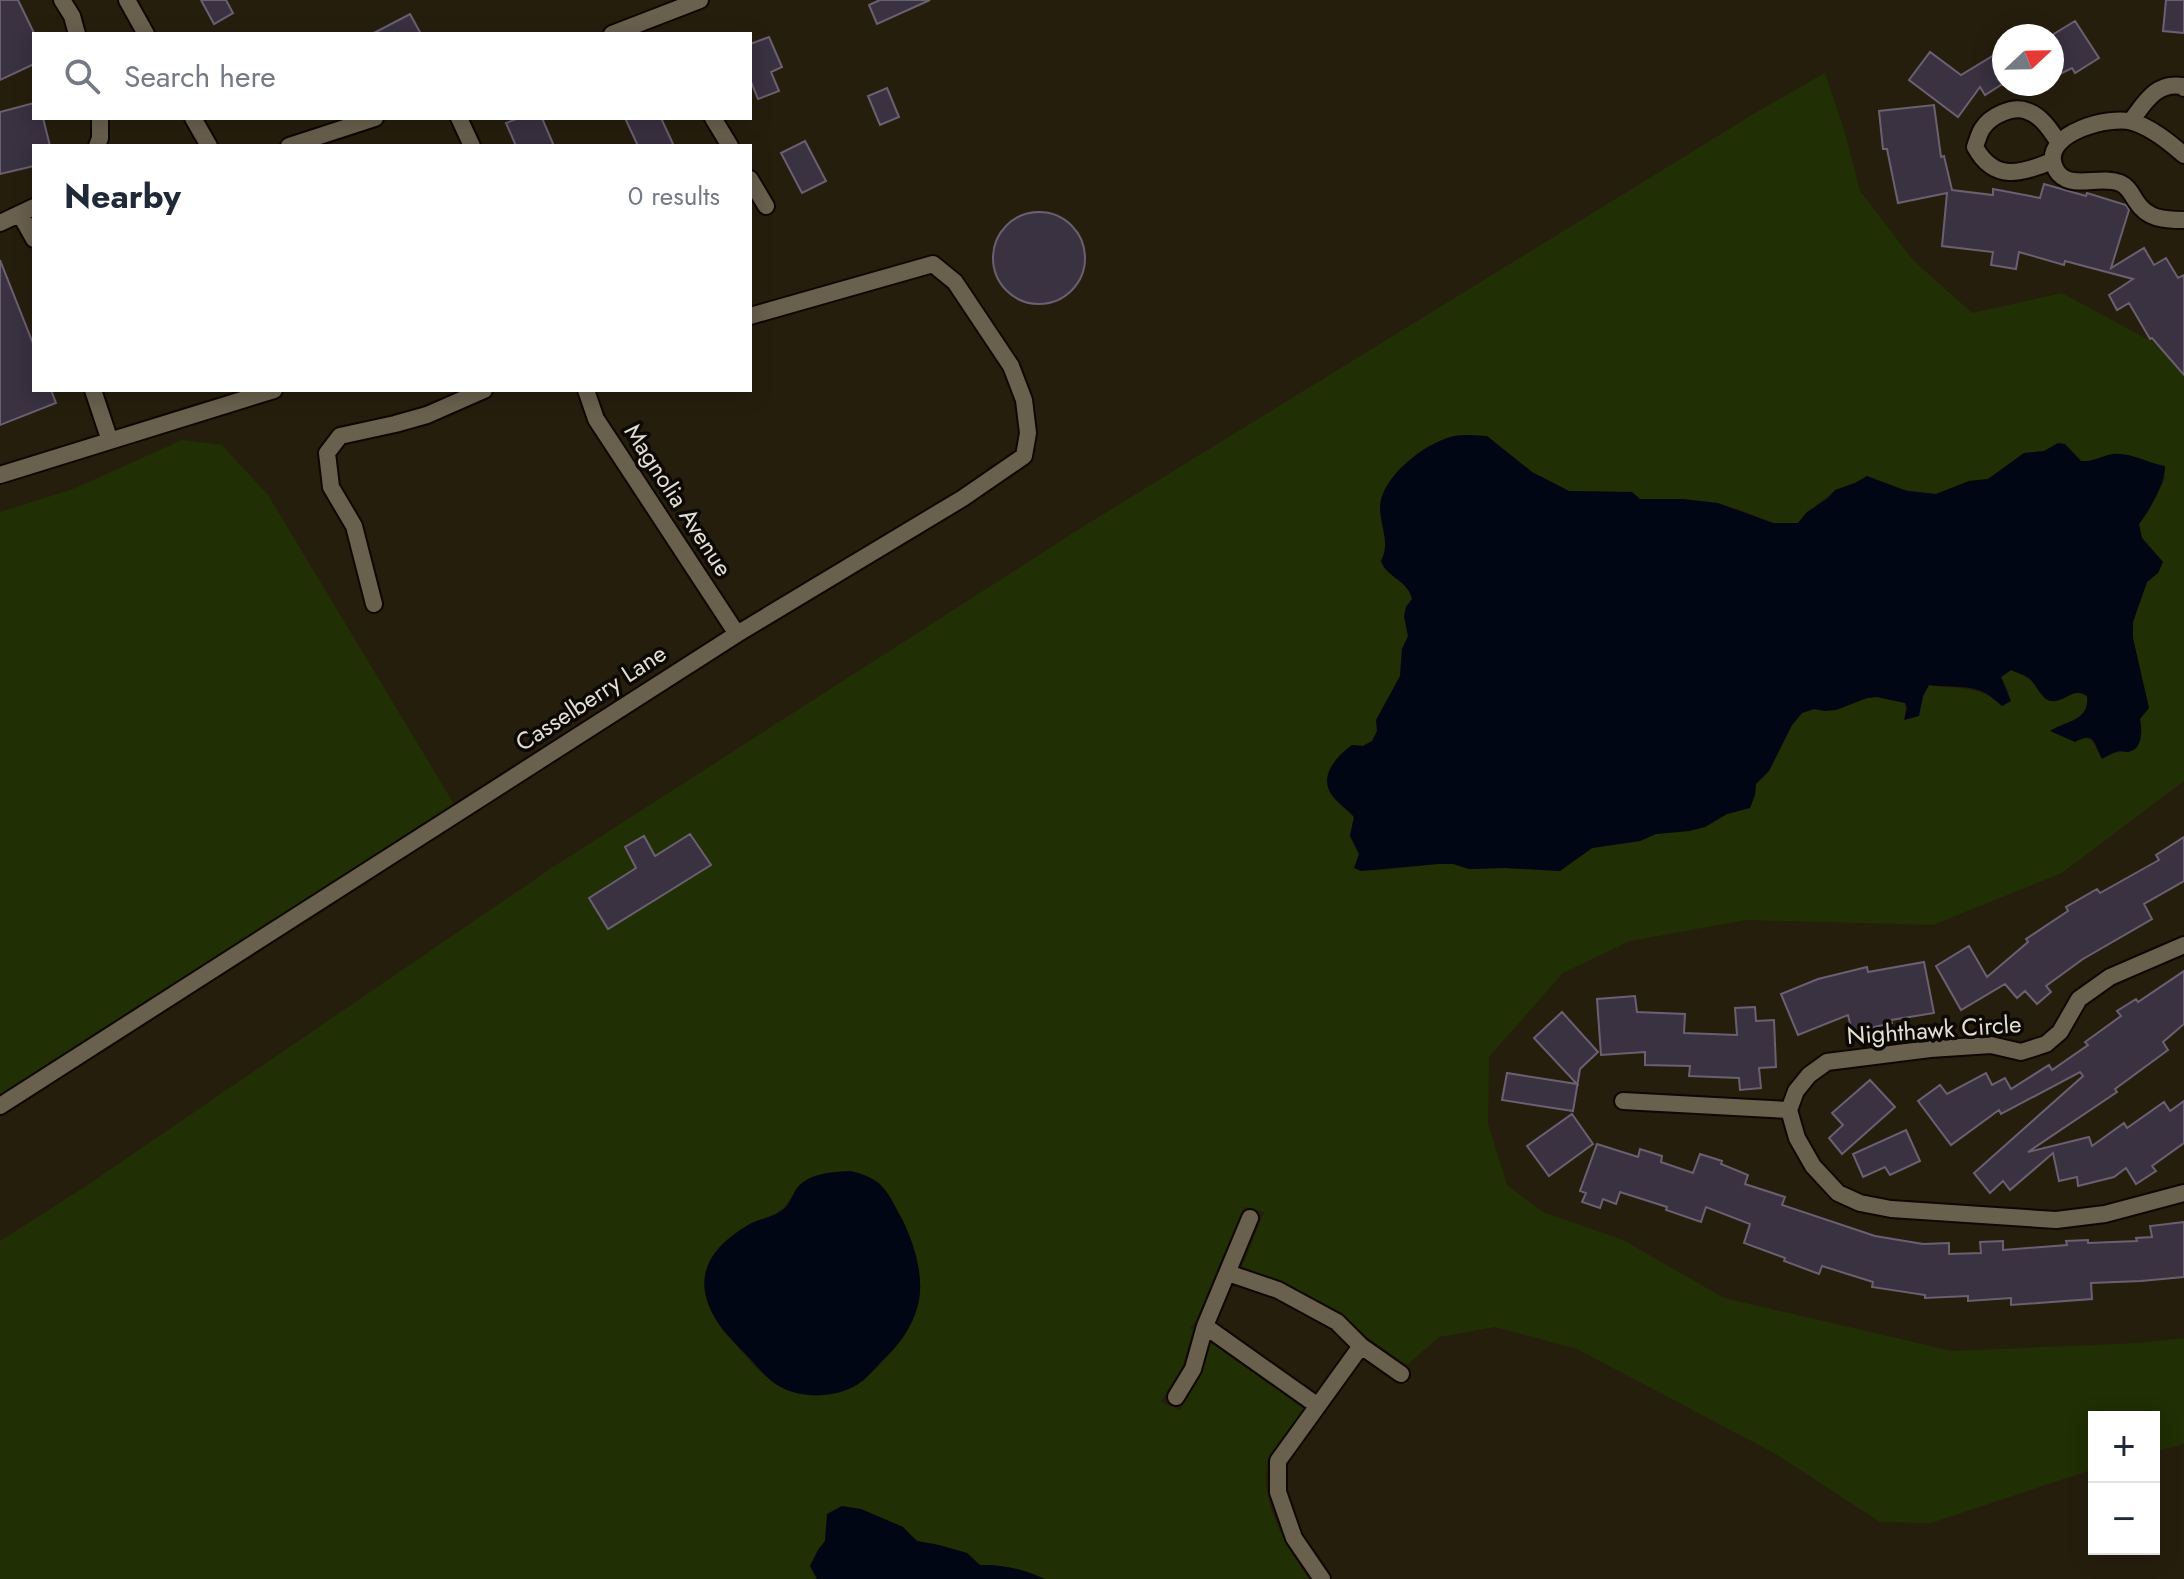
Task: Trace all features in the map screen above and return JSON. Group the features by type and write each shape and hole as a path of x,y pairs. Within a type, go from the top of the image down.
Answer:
{"street":[{"path":"62,0 72,16 76,32"},
{"path":"127,0 145,32"},
{"path":"625,32 650,28 700,0"},
{"path":"2131,121 2157,91 2170,84 2184,88"},
{"path":"2052,161 2028,171 1999,171 1983,162 1975,147 1980,131 1989,120 2009,111 2025,109 2047,126 2059,143"},
{"path":"98,144 100,120"},
{"path":"194,120 208,144"},
{"path":"295,144 369,120"},
{"path":"460,120 471,144"},
{"path":"714,120 729,144"},
{"path":"2184,155 2167,140 2131,121 2112,121 2071,133 2053,151 2052,161 2058,173 2068,180 2120,183 2150,216 2184,220"},
{"path":"752,182 766,206"},
{"path":"0,223 27,211 32,231"},
{"name":"Casselberry Lane","path":"0,1106 737,634 963,498 1024,456 1028,433 1024,400 1011,366 955,282 933,264 752,315"},
{"path":"94,392 110,441"},
{"path":"0,475 268,392"},
{"path":"374,604 354,526 331,487 327,453 340,436 427,415 479,392"},
{"name":"Magnolia Avenue","path":"587,392 596,419 737,634"},
{"name":"Nighthawk Circle","path":"1789,1110 1796,1091 1809,1075 1827,1062 1991,1045 2021,1052 2046,1044 2060,1032 2079,999 2110,977 2184,945"},
{"path":"1623,1101 1789,1110 1797,1138 1813,1166 1838,1193 1860,1203 1891,1209 2056,1220 2105,1214 2184,1193"},
{"path":"1176,1397 1193,1369 1205,1326 1250,1218"},
{"path":"1228,1273 1278,1290 1337,1322 1361,1346 1401,1374"},
{"path":"1205,1326 1318,1406"},
{"path":"1322,1579 1294,1538 1278,1492 1278,1461 1361,1346"}],"green space":[{"path":"1825,73 1860,191 1913,260 1972,313 2062,293 2184,359 2184,781 2062,873 1933,925 1746,920 1630,941 1563,973 1489,1057 1488,1124 1507,1185 1543,1212 1623,1240 1724,1298 1952,1351 2141,1343 2184,1338 2184,1444 2160,1450 2160,1411 2088,1411 2088,1471 1931,1523 1880,1522 1774,1453 1577,1349 1495,1327 1439,1337 1407,1365 1368,1338 1343,1314 1284,1282 1242,1267 1264,1212 1244,1207 1196,1321 1190,1328 1193,1330 1183,1366 1161,1402 1180,1410 1202,1373 1211,1343 1304,1409 1269,1456 1266,1472 1270,1504 1276,1520 1291,1552 1309,1579 1045,1579 1014,1568 980,1565 967,1553 917,1541 903,1527 861,1509 825,1530 825,1541 810,1566 817,1579 0,1579 0,1241 86,1186 550,869 1084,526","holes":["1452,436 1487,436 1532,472 1569,491 1632,492 1640,499 1703,501 1741,510 1773,523 1798,524 1824,499 1855,483 1936,494 1969,481 1988,479 2024,453 2065,444 2081,461 2092,462 2103,457 2166,477 2139,524 2142,538 2163,562 2158,573 2147,582 2133,622 2133,638 2143,682 2142,732 2135,749 2110,755 2098,752 2088,738 2063,724 2081,715 2086,708 2087,697 2076,693 2058,700 2045,699 2031,681 2011,670 2001,677 2009,692 1997,702 1973,690 1929,685 1919,716 1905,719 1905,703 1877,697 1836,710 1814,709 1802,713 1792,725 1769,771 1756,784 1755,795 1737,812 1727,814 1705,827 1592,848 1560,871 1469,869 1453,864 1374,871 1359,854 1350,836 1354,817 1338,802 1352,745 1363,746 1372,741 1377,731 1377,720 1400,676 1402,649 1408,636 1404,616 1412,599 1410,593 1381,561 1385,543 1382,507 1402,472 1426,448","850,1171 903,1338 876,1369 855,1384 844,1390 812,1395 781,1387 765,1376 723,1330 769,1217 804,1184 826,1174"]},
{"path":"182,440 222,445 268,495 454,804 0,1094 0,512 73,489"}],"shaded area":[{"path":"1470,435 1487,436 1532,472 1569,491 1632,492 1640,499 1718,503 1773,523 1798,523 1835,490 1867,476 1907,491 1936,494 1969,481 1988,479 2024,453 2044,451 2058,443 2065,444 2081,461 2119,454 2165,466 2160,488 2139,524 2142,538 2163,562 2158,573 2147,582 2133,622 2133,638 2149,708 2140,719 2139,744 2132,751 2120,751 2102,759 2090,738 2075,742 2050,731 2081,715 2085,711 2087,696 2077,693 2056,701 2048,700 2029,678 2011,670 2001,677 2011,701 2002,706 1987,694 1973,689 1929,685 1919,716 1904,720 1905,703 1877,697 1836,710 1814,709 1802,713 1792,725 1769,771 1756,784 1750,808 1727,814 1705,827 1592,848 1560,871 1469,869 1453,864 1361,871 1354,868 1359,854 1350,836 1354,817 1331,794 1328,773 1346,749 1372,741 1377,731 1376,720 1400,676 1402,649 1408,636 1404,616 1412,599 1406,587 1381,561 1385,548 1380,507 1382,496 1396,474 1417,454 1440,441"},
{"path":"850,1171 869,1177 882,1186 901,1217 917,1260 920,1283 918,1305 899,1342 859,1384 827,1395 797,1393 772,1381 723,1330 707,1299 704,1285 706,1271 711,1258 732,1235 784,1209 806,1180"},
{"path":"842,1506 861,1509 903,1527 917,1541 967,1553 980,1565 1014,1568 1045,1579 817,1579 810,1566 825,1541 827,1514"}],"building":[{"path":"0,0 18,0 34,32 32,65 0,80"},
{"path":"201,0 226,0 233,13 214,24"},
{"path":"880,0 930,0 877,24 869,5"},
{"path":"2166,0 2184,0 2184,33 2163,31"},
{"path":"410,14 420,32 376,32"},
{"path":"2075,21 2099,58 2075,73 2072,68 2064,72 2064,28"},
{"path":"769,37 782,67 771,72 779,91 758,99 752,84 752,43"},
{"path":"1930,52 1961,75 1992,56 1992,91 1985,95 1980,87 1958,117 1909,80"},
{"path":"887,88 899,117 880,125 868,96"},
{"path":"32,104 32,120 44,120 50,144 32,144 32,166 0,174 0,112"},
{"path":"1934,105 1941,157 1944,156 1952,190 1993,195 1993,189 2040,198 2044,184 2126,205 2129,210 2111,268 2144,248 2154,265 2166,258 2178,278 2184,275 2184,375 2150,339 2129,303 2117,310 2109,295 2133,279 2019,252 2016,269 1991,265 1993,252 1942,246 1947,193 1898,203 1887,149 1883,149 1879,111"},
{"path":"543,120 553,144 515,144 506,123"},
{"path":"626,120 662,120 673,144 637,144"},
{"path":"805,141 826,181 802,193 781,153"},
{"path":"1039,212 1057,216 1071,226 1081,240 1085,258 1081,276 1071,290 1057,300 1039,304 1021,300 1007,290 997,276 993,258 997,240 1007,226 1021,216"},
{"path":"0,260 32,341 32,392 52,392 56,403 0,425"},
{"path":"690,834 711,865 608,929 589,898 636,868 625,847 644,836 655,856"},
{"path":"2184,837 2184,881 2144,904 2152,919 2083,959 2046,986 2051,992 2037,1004 2025,991 2017,998 2005,984 1961,1010 1936,966 1969,946 1987,977 2028,942 2026,939 2068,911 2066,907 2097,889 2100,893 2159,860 2156,855"},
{"path":"1924,962 1934,1013 1891,1020 1892,1023 1852,1032 1848,1015 1798,1035 1781,994 1818,979 1867,967 1868,972"},
{"path":"2184,971 2184,1024 2163,1042 2168,1050 2115,1089 2117,1092 2028,1152 2089,1137 2092,1146 2124,1123 2127,1128 2164,1102 2170,1111 2184,1101 2184,1143 2152,1166 2156,1171 2136,1184 2126,1168 2114,1177 2078,1186 2077,1177 2059,1181 2053,1153 2010,1190 2003,1181 1990,1193 1974,1173 2083,1076 2080,1072 2001,1114 1999,1110 1951,1145 1918,1101 1940,1085 1947,1094 1986,1073 1992,1085 2005,1078 2011,1089 2049,1065 2052,1070 2088,1045 2085,1042 2121,1016 2117,1011 2136,999 2138,1002"},
{"path":"1635,996 1637,1012 1685,1014 1684,1033 1737,1035 1735,1008 1755,1007 1756,1021 1774,1020 1776,1067 1759,1068 1761,1088 1740,1090 1739,1078 1689,1076 1690,1066 1645,1065 1645,1052 1601,1055 1597,999"},
{"path":"1562,1012 1598,1052 1580,1069 1573,1111 1502,1100 1507,1073 1577,1084 1534,1038"},
{"path":"1870,1080 1895,1107 1842,1154 1829,1138 1843,1125 1832,1113"},
{"path":"1572,1114 1593,1144 1549,1176 1527,1146"},
{"path":"1906,1130 1920,1161 1890,1175 1885,1167 1863,1177 1853,1154"},
{"path":"1597,1144 1638,1157 1640,1149 1662,1156 1661,1162 1693,1173 1700,1154 1722,1161 1721,1164 1748,1175 1745,1184 1785,1197 1782,1205 1875,1236 1923,1244 1949,1243 1949,1254 1981,1253 1980,1242 2003,1241 2003,1250 2067,1245 2066,1241 2137,1241 2136,1238 2152,1237 2150,1226 2184,1222 2184,1277 2091,1283 2092,1299 2011,1305 2011,1298 1968,1301 1968,1296 1925,1298 1925,1295 1872,1287 1873,1282 1822,1266 1819,1274 1744,1243 1750,1224 1706,1207 1701,1222 1620,1192 1616,1204 1603,1199 1600,1208 1582,1202 1586,1193 1580,1191"}]}
